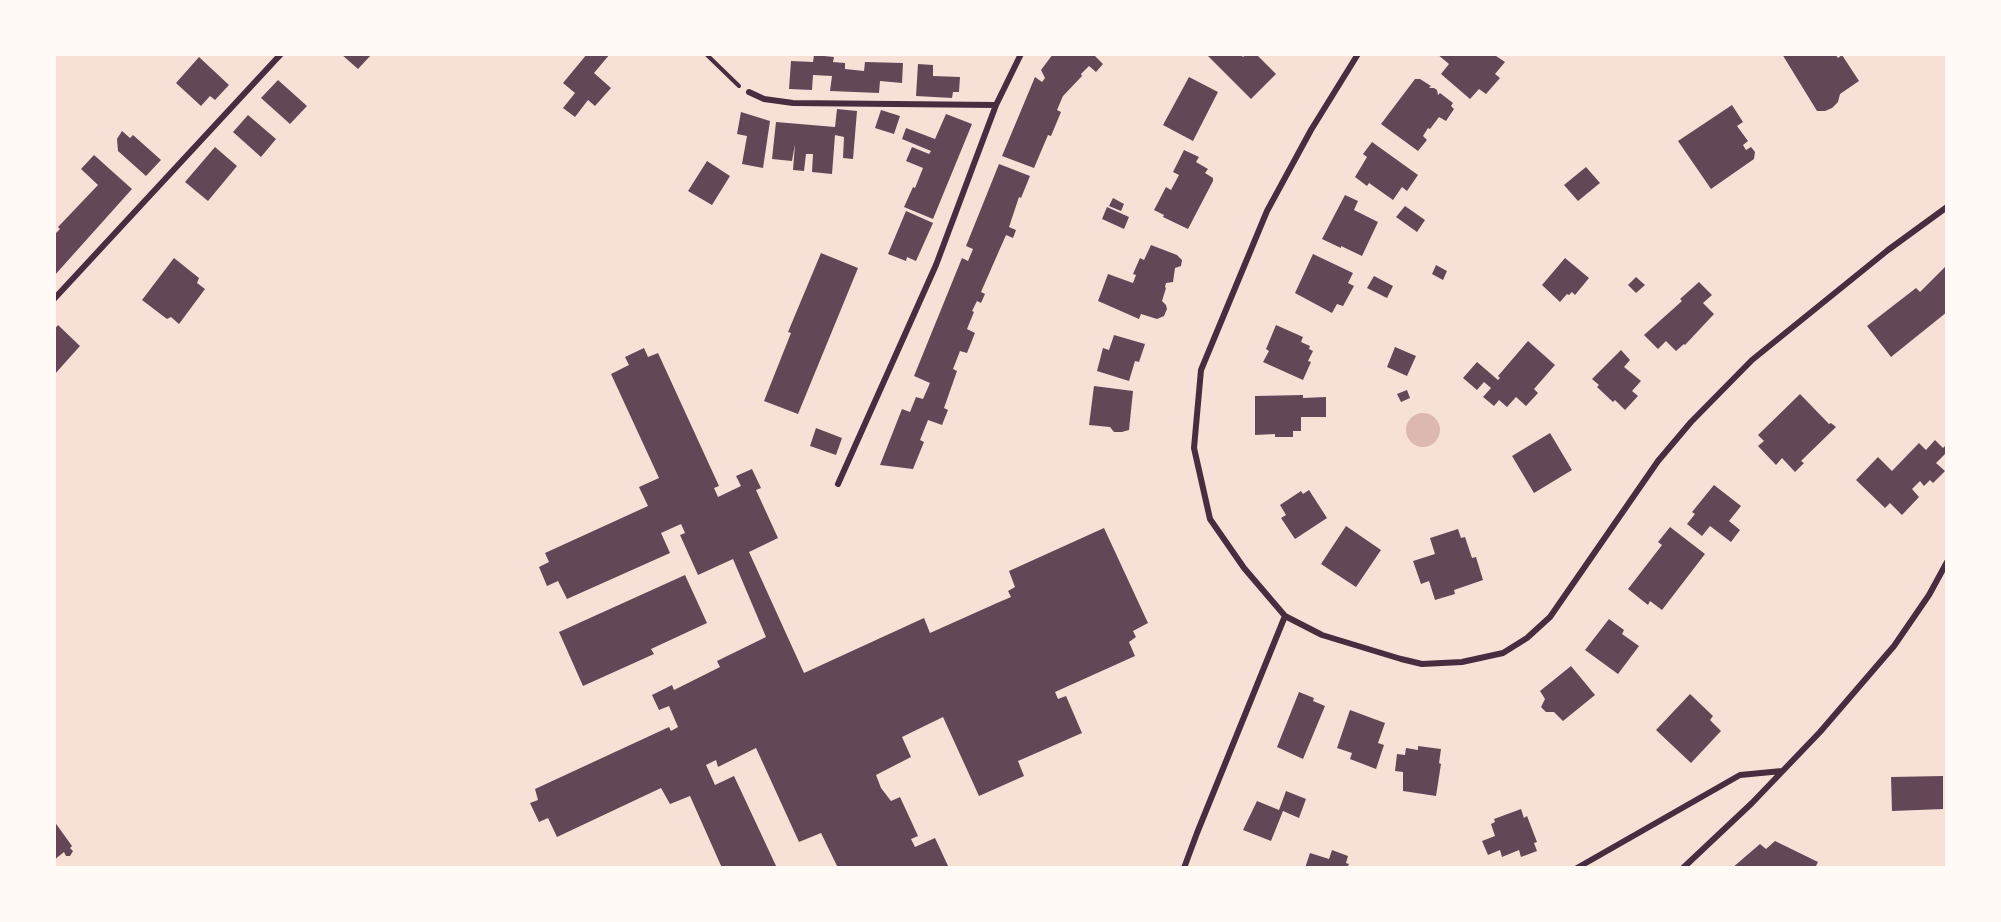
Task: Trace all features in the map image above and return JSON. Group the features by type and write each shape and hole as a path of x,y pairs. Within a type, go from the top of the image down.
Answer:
{"street":[{"path":"54,298 281,54"},
{"path":"838,484 936,265 996,105 1020,54"},
{"path":"1358,54 1311,130 1267,212 1201,370 1194,448 1210,519 1244,568 1285,616 1322,635 1347,644 1422,664 1462,662 1503,653 1527,638 1550,617 1658,461 1691,422 1752,360 1888,250 1947,207"},
{"path":"749,92 764,99 793,103 996,105"},
{"path":"1683,868 1820,732 1894,646 1929,595 1947,562"},
{"path":"1184,868 1285,616"},
{"path":"1577,868 1740,775 1782,771"}],"path":[{"path":"706,54 742,88"}],"shaded area":[{"path":"1423,413 1435,418 1440,430 1435,442 1423,447 1411,442 1406,430 1411,418"}],"building":[{"path":"341,54 372,54 358,69"},
{"path":"587,54 610,54 594,73 611,88 595,106 588,100 575,117 563,108 575,93 563,83"},
{"path":"1053,54 1095,54 1103,64 1096,72 1089,66 1063,96 1057,110 1061,112 1034,168 1002,156 1035,77 1042,82 1045,78 1041,70"},
{"path":"1211,54 1240,54 1243,57 1246,54 1256,54 1276,74 1251,99 1208,56"},
{"path":"1437,54 1493,54 1505,62 1495,74 1500,78 1486,94 1479,89 1470,99 1441,74 1449,64"},
{"path":"1782,54 1835,54 1838,58 1842,55 1859,81 1840,94 1838,102 1832,108 1817,111"},
{"path":"814,55 834,57 833,62 845,63 845,69 864,71 865,62 903,63 902,83 880,81 879,93 830,91 832,76 813,75 812,90 789,89 791,61 813,62"},
{"path":"199,57 229,85 215,100 210,96 201,106 176,83"},
{"path":"918,64 933,65 933,76 960,77 959,92 953,92 952,98 916,96"},
{"path":"1189,77 1218,92 1193,141 1163,125"},
{"path":"1415,79 1420,79 1431,86 1429,88 1437,90 1438,95 1440,93 1453,103 1451,106 1454,109 1446,121 1439,117 1430,129 1428,128 1423,136 1427,140 1418,151 1381,124"},
{"path":"278,80 307,106 290,124 261,98"},
{"path":"1732,105 1743,122 1737,126 1748,141 1743,145 1746,150 1751,147 1755,152 1754,159 1711,189 1678,141"},
{"path":"837,109 857,111 853,159 843,158 844,137 835,135 832,174 812,172 813,154 806,154 804,171 793,170 795,144 792,161 772,159 776,122 835,127"},
{"path":"881,110 900,116 894,134 875,128"},
{"path":"741,112 770,121 763,168 742,164 747,136 737,134"},
{"path":"946,114 972,124 933,219 904,207 923,168 906,161 912,147 929,154 931,151 902,139 906,128 935,139"},
{"path":"248,115 276,139 261,157 233,132"},
{"path":"122,131 130,138 133,135 161,160 146,176 118,151 117,139"},
{"path":"1372,142 1418,175 1407,191 1402,187 1393,200 1369,183 1367,186 1355,177 1367,157 1363,154"},
{"path":"215,147 237,166 208,201 185,182"},
{"path":"1184,150 1199,157 1196,162 1208,169 1205,173 1213,178 1188,229 1154,210 1166,187 1171,190 1179,175 1173,172"},
{"path":"94,155 132,189 54,276 54,235 60,229 58,227 98,185 81,169"},
{"path":"707,161 730,176 712,205 688,191"},
{"path":"999,164 1030,176 1021,198 1019,197 1009,227 1016,230 1013,238 1006,235 981,292 985,294 981,303 977,301 972,311 974,312 967,329 975,333 967,353 960,351 953,369 957,371 944,408 948,410 942,425 928,420 920,440 924,442 913,469 880,465 902,409 910,412 916,397 923,399 930,383 914,376 962,258 968,261 973,249 966,246"},
{"path":"1586,167 1600,183 1578,201 1564,185"},
{"path":"1345,195 1358,201 1354,210 1378,222 1362,256 1322,239"},
{"path":"1113,198 1124,204 1121,211 1109,206"},
{"path":"1405,206 1425,220 1417,232 1396,217"},
{"path":"1107,207 1129,217 1124,229 1102,219"},
{"path":"906,211 933,223 916,261 907,257 906,261 888,254"},
{"path":"1151,245 1177,255 1182,260 1181,266 1175,268 1173,282 1166,283 1162,301 1167,309 1164,316 1157,319 1141,314 1139,319 1098,301 1108,274 1133,283 1136,275 1133,274 1140,258 1144,260"},
{"path":"821,253 858,268 798,414 764,401 791,333 788,332"},
{"path":"1313,254 1353,273 1348,283 1354,286 1343,306 1337,304 1332,313 1295,293"},
{"path":"174,258 199,278 197,283 205,289 179,324 171,317 167,319 142,300"},
{"path":"1565,258 1589,278 1575,295 1572,292 1567,294 1560,302 1542,285"},
{"path":"1436,265 1447,271 1443,280 1432,274"},
{"path":"1947,265 1947,312 1891,357 1867,326 1916,288 1920,292"},
{"path":"1374,276 1393,286 1387,298 1367,288"},
{"path":"1636,277 1645,285 1636,293 1628,285"},
{"path":"1699,282 1712,295 1703,303 1714,314 1685,345 1676,351 1666,341 1658,349 1644,335 1682,301 1680,299"},
{"path":"58,325 80,346 54,375 54,330"},
{"path":"1276,325 1303,337 1301,342 1310,346 1309,349 1313,351 1303,380 1263,362 1269,351 1266,349"},
{"path":"1114,335 1145,344 1139,362 1135,361 1129,381 1097,371 1103,348 1109,350"},
{"path":"1528,341 1555,365 1534,389 1538,393 1526,406 1516,397 1507,407 1499,400 1494,406 1483,397 1491,388 1484,382 1477,390 1463,378 1477,362 1498,380 1500,378 1498,376"},
{"path":"1395,347 1416,356 1407,376 1387,367"},
{"path":"644,348 648,357 658,353 719,486 714,488 718,497 741,486 736,476 752,469 761,488 756,490 778,538 749,552 804,673 924,618 930,633 1011,597 1008,591 1015,587 1009,571 1104,528 1148,623 1133,631 1136,637 1129,642 1135,656 1055,692 1058,699 1066,696 1082,733 1018,761 1024,776 979,796 943,717 902,737 911,757 876,775 881,788 891,801 900,797 918,836 911,839 915,847 935,838 949,868 838,868 821,833 799,842 756,748 718,767 716,760 706,765 715,785 734,776 777,868 722,868 690,796 670,804 661,788 557,837 548,818 539,822 530,803 538,800 535,789 669,727 671,731 678,727 669,706 659,710 652,695 672,685 674,690 720,667 717,661 766,637 733,559 698,575 680,535 685,533 681,524 661,533 670,553 567,599 558,581 547,586 539,567 549,562 545,553 648,506 639,487 659,478 611,374 629,365 625,357"},
{"path":"1621,350 1630,360 1624,367 1641,381 1632,391 1638,396 1625,410 1597,387 1599,385 1592,379"},
{"path":"1094,386 1133,391 1129,430 1114,432 1110,427 1089,425"},
{"path":"1407,390 1410,398 1401,402 1397,394"},
{"path":"1800,394 1829,424 1836,427 1801,461 1804,463 1795,472 1782,458 1776,465 1758,446 1764,441 1758,435"},
{"path":"1303,395 1303,398 1326,397 1326,417 1301,417 1301,431 1293,431 1293,437 1275,437 1275,434 1255,435 1255,396"},
{"path":"816,428 842,438 836,455 810,446"},
{"path":"1550,433 1572,470 1534,493 1512,456"},
{"path":"1935,440 1943,448 1947,444 1947,452 1936,463 1945,471 1933,483 1930,480 1924,486 1920,481 1912,489 1919,497 1902,515 1890,503 1885,508 1856,480 1878,457 1892,471 1919,443 1926,450"},
{"path":"1714,485 1741,506 1729,521 1740,530 1731,542 1710,526 1702,536 1687,524 1695,514 1692,512"},
{"path":"1309,490 1327,518 1295,539 1281,518 1286,515 1280,505 1301,491 1303,494"},
{"path":"1346,526 1381,550 1356,587 1321,564"},
{"path":"1670,527 1705,554 1662,610 1650,601 1648,605 1628,589 1662,545 1658,542"},
{"path":"1458,529 1461,538 1465,537 1472,558 1476,557 1483,580 1454,590 1455,594 1435,600 1429,581 1421,584 1413,561 1435,554 1430,538"},
{"path":"685,575 707,623 651,649 654,654 583,686 559,632"},
{"path":"1609,619 1624,630 1622,634 1639,646 1618,674 1585,650"},
{"path":"1571,666 1595,695 1563,721 1554,712 1546,712 1541,707 1545,699 1540,691"},
{"path":"1299,692 1314,698 1313,701 1325,706 1303,759 1277,747"},
{"path":"1690,694 1713,716 1710,720 1721,731 1691,763 1656,730"},
{"path":"1350,710 1385,723 1378,743 1384,745 1376,769 1350,759 1352,753 1337,748"},
{"path":"1418,746 1441,749 1436,796 1403,791 1403,772 1395,771 1397,754 1405,755 1406,748 1418,750"},
{"path":"1943,776 1943,809 1892,811 1891,777"},
{"path":"1286,791 1306,799 1299,818 1283,811 1271,841 1243,830 1257,801 1279,810"},
{"path":"1521,809 1524,818 1527,816 1537,842 1534,843 1537,851 1521,857 1519,850 1502,857 1500,850 1488,855 1482,841 1495,836 1491,824 1495,822 1494,819"},
{"path":"54,821 72,846 70,848 73,851 70,856 66,856 64,852 54,860"},
{"path":"1775,841 1818,862 1815,868 1732,868 1760,844 1766,849"},
{"path":"1332,850 1348,856 1347,868 1305,868 1310,853 1329,859"}]}
